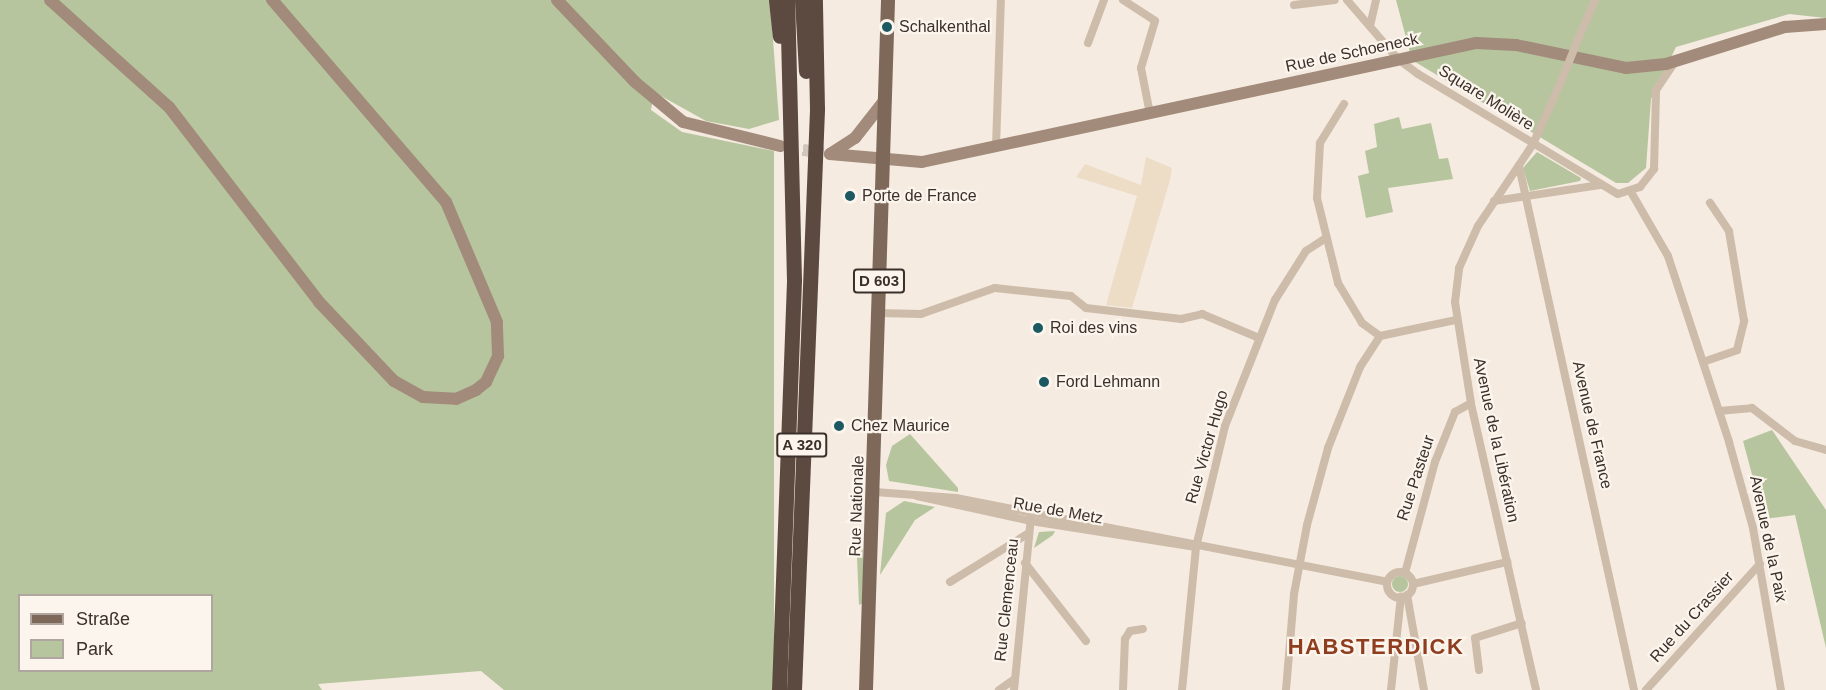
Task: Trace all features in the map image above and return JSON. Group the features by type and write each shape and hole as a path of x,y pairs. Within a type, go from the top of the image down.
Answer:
{"highway":[{"path":"776,0 794,126"},
{"name":"A 320","path":"779,690 794,126 788,0"},
{"name":"A 320","path":"794,690 810,200 802,0"},
{"path":"810,200 817,109 815,0"}],"main road":[{"path":"50,0 169,107 319,302 393,381 423,398 456,399 476,390 486,382 498,356 497,322 446,202 272,0"},
{"path":"557,0 635,82 682,122 780,146"},
{"name":"Rue Nationale","path":"866,690 875,492 888,0"},
{"name":"Rue de Schoeneck","path":"884,101 855,138 830,154 882,162 922,162 1398,59 1495,42 1611,67 1677,61 1785,27 1826,24"}],"street":[{"path":"996,147 1001,0"},
{"path":"1088,43 1104,0"},
{"path":"1123,0 1155,21 1141,68 1150,114"},
{"path":"1294,5 1335,0"},
{"name":"Square Molière","path":"1347,0 1398,59 1533,144 1494,201"},
{"path":"1370,26 1376,0"},
{"path":"1595,0 1533,144 1618,194 1631,192 1646,182 1657,161 1656,90 1677,61"},
{"path":"1344,104 1327,127 1317,159 1326,238 1347,302 1371,333 1384,336 1456,320"},
{"name":"Avenue de France","path":"1519,166 1634,690"},
{"path":"1494,201 1525,199 1600,184"},
{"name":"Avenue de la Paix","path":"1631,192 1668,256 1719,411 1760,564 1781,690"},
{"name":"Avenue de la Libération","path":"1494,201 1459,268 1456,320 1471,403 1536,690"},
{"path":"1703,362 1737,350 1744,321 1729,231 1710,203"},
{"name":"Rue Victor Hugo","path":"1182,690 1196,547 1225,426 1259,338 1296,263 1326,238"},
{"path":"878,313 921,314 995,288 1071,296 1086,308 1181,319 1202,314 1259,338"},
{"path":"1286,690 1298,567 1328,448 1360,367 1384,336"},
{"name":"Rue Pasteur","path":"1405,573 1435,462 1455,412 1471,403"},
{"path":"1719,411 1752,408 1795,441 1826,450"},
{"name":"Rue de Metz","path":"875,492 916,496 1387,582"},
{"name":"Rue Clemenceau","path":"1014,690 1031,517"},
{"path":"950,582 1029,533"},
{"path":"1391,690 1404,596 1413,584 1507,562"},
{"path":"1025,563 1086,641"},
{"name":"Rue du Crassier","path":"1646,690 1760,564"},
{"path":"1404,596 1390,593 1387,582 1394,573 1405,573 1413,584"},
{"path":"1404,596 1424,690"},
{"path":"1479,670 1474,638 1522,623"},
{"path":"1123,690 1125,639 1130,632 1143,629"},
{"path":"999,690 1015,679"}],"green space":[{"path":"0,0 770,0 779,120 749,129 706,121 654,92 651,110 682,132 774,151 774,690 504,690 481,671 318,684 322,690 0,690"},
{"path":"1396,0 1826,0 1826,18 1789,14 1676,47 1651,99 1646,168 1628,183 1616,183 1412,60"},
{"path":"1399,117 1402,129 1431,123 1439,159 1448,158 1453,179 1388,188 1393,212 1366,218 1358,176 1369,173 1365,151 1377,147 1374,124"},
{"path":"1537,152 1581,178 1580,181 1530,191 1523,168"},
{"path":"1772,430 1826,510 1826,648 1795,515 1764,519 1743,441"},
{"path":"910,434 958,488 958,492 889,481 886,465 892,446"},
{"path":"904,501 935,507 915,520 880,575 886,513"},
{"path":"1055,531 1053,535 1034,548 1039,532"},
{"path":"863,549 863,603 859,605 857,557"},
{"path":"1400,576 1406,578 1408,584 1406,590 1400,592 1394,590 1392,584 1394,578"}],"shaded area":[{"path":"1146,157 1172,168 1170,180 1132,308 1106,305 1137,196 1076,177 1085,164 1141,185"}],"tunnel":[{"path":"785,147 824,153"}],"place":[{"name":"Schalkenthal","path":"887,27"},
{"name":"Porte de France","path":"850,196"},
{"name":"Roi des vins","path":"1038,328"},
{"name":"Ford Lehmann","path":"1044,382"},
{"name":"Chez Maurice","path":"839,426"}],"district":[{"name":"HABSTERDICK","path":"1376,647"}]}
